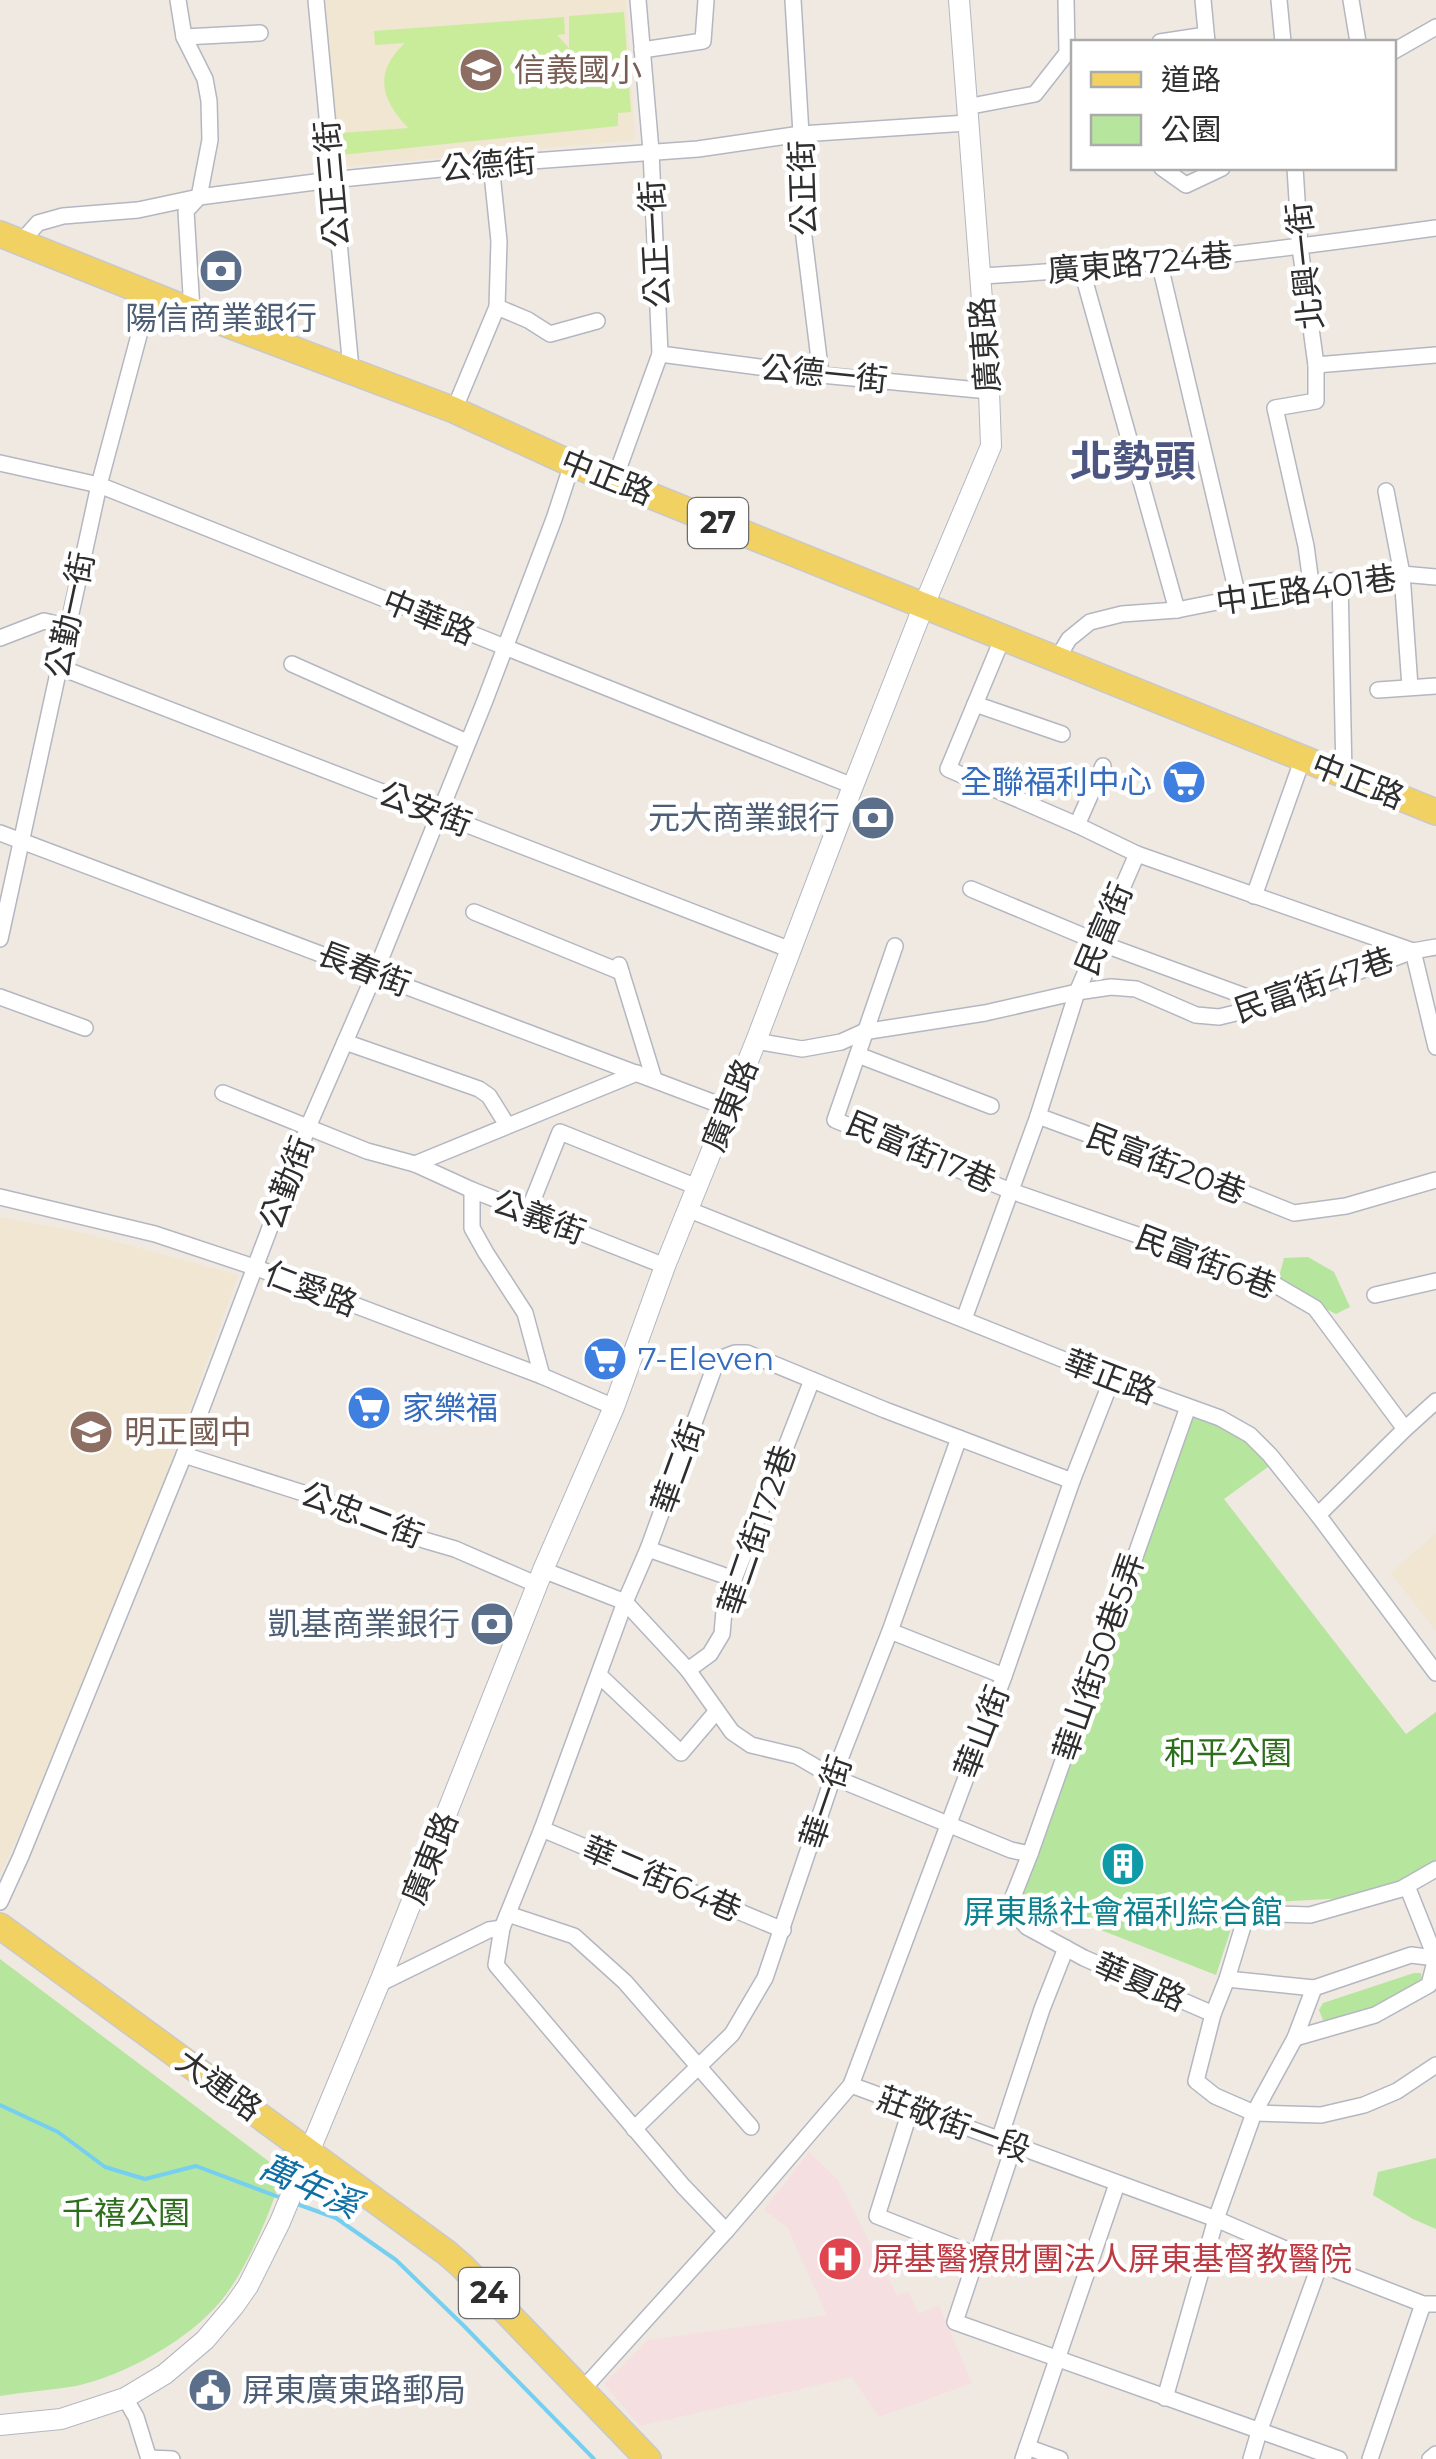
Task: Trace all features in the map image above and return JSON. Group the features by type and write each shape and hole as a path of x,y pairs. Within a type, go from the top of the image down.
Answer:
{"main road":[{"name":"中正路","path":"10,238 454,410 572,464 1436,812"},
{"name":"大連路","path":"0,1926 462,2266 648,2459"}],"street":[{"path":"178,0 184,37 204,78 209,102 210,140 199,196 186,212 192,311"},
{"name":"公正三街","path":"316,0 350,369"},
{"name":"公正一街","path":"614,481 660,354 651,151 638,0"},
{"path":"642,50 703,41 706,0"},
{"name":"公正街","path":"793,0 803,229 821,375"},
{"name":"廣東路","path":"125,2398 165,2374 205,2340 248,2286 280,2222 614,1406 852,786 991,446 959,0"},
{"path":"1066,0 1070,53"},
{"path":"1203,0 1207,39"},
{"path":"1279,0 1283,40"},
{"path":"1351,0 1358,40"},
{"path":"1396,50 1436,27"},
{"path":"184,37 260,32"},
{"name":"公德街","path":"10,238 38,222 63,216 138,210 199,196 491,164 698,149 967,115 1034,94 1070,53"},
{"path":"454,410 497,306 499,241 491,164"},
{"path":"1165,170 1186,185 1218,170"},
{"name":"北興一街","path":"1294,170 1316,364 1436,355"},
{"name":"廣東路724巷","path":"980,276 1082,271 1300,248 1436,228"},
{"path":"1159,261 1238,597"},
{"name":"中正路401巷","path":"1082,271 1177,610"},
{"name":"公勤一街","path":"0,939 98,485 150,294"},
{"path":"497,306 550,334 597,321"},
{"name":"公德一街","path":"660,354 988,391"},
{"path":"1311,583 1275,408 1316,401 1316,364"},
{"name":"中華路","path":"0,463 98,485 852,786"},
{"name":"公勤街","path":"0,1902 184,1455 308,1128 439,815 572,464"},
{"path":"1386,491 1402,574 1410,687"},
{"name":"中正路401巷","path":"1057,659 1069,639 1090,622 1122,614 1177,610 1311,583 1402,574 1436,577"},
{"path":"1340,580 1344,775"},
{"path":"0,638 44,621 68,627"},
{"path":"1003,637 948,769 1137,854"},
{"path":"292,664 467,742"},
{"name":"公安街","path":"59,667 791,950"},
{"path":"1378,690 1436,686"},
{"path":"975,704 1062,734"},
{"path":"1254,896 1303,758"},
{"path":"1078,825 1103,766"},
{"name":"長春街","path":"0,832 728,1108"},
{"name":"民富街","path":"964,1319 1038,1116 1077,992 1137,854 1414,951"},
{"path":"970,889 1100,943 1269,1005"},
{"path":"474,912 620,967 654,1080"},
{"name":"民富街17巷","path":"895,946 834,1120 1010,1191"},
{"name":"民富街47巷","path":"756,1041 802,1048 841,1042 864,1032 1111,987 1136,989 1196,1015 1219,1017 1269,1005 1414,951 1436,947"},
{"path":"1414,951 1435,1037"},
{"path":"0,997 85,1028"},
{"path":"345,1042 479,1089 490,1096 507,1125"},
{"name":"民富街17巷","path":"858,1055 991,1106"},
{"path":"415,1164 637,1073"},
{"name":"公義街","path":"223,1094 367,1151 415,1164 665,1266"},
{"name":"民富街20巷","path":"1038,1116 1294,1213 1346,1206 1436,1180"},
{"path":"528,1212 560,1132 697,1187"},
{"path":"472,1190 472,1228 525,1313 542,1376"},
{"name":"民富街6巷","path":"1010,1191 1267,1280 1314,1308 1405,1429"},
{"name":"仁愛路","path":"0,1198 155,1234 614,1406"},
{"name":"華正路","path":"688,1209 1112,1379 1220,1418 1250,1435 1318,1515 1436,1673"},
{"path":"1375,1295 1436,1280"},
{"name":"華二街","path":"726,2231 683,2186 496,1964 505,1921 717,1360 747,1353 1072,1481"},
{"name":"華山街","path":"851,2086 1112,1379"},
{"name":"華二街172巷","path":"688,1670 710,1654 722,1634 734,1579 812,1380"},
{"path":"1318,1515 1436,1402"},
{"name":"華山街50巷5弄","path":"1009,1906 1188,1407"},
{"name":"華一街","path":"634,2128 732,2034 765,1978 833,1777 959,1438"},
{"name":"公忠二街","path":"184,1455 322,1499 424,1540 625,1602"},
{"path":"648,1549 734,1579"},
{"path":"625,1602 688,1670 732,1732 751,1745 797,1756 833,1777 1011,1850 1030,1854"},
{"path":"890,1631 1004,1676"},
{"path":"599,1675 681,1753 716,1712"},
{"name":"華二街64巷","path":"542,1828 782,1930"},
{"path":"1227,1979 1247,1913 1310,1915 1407,1886 1436,1869"},
{"path":"1295,2038 1375,2014 1429,1984 1436,1958 1407,1886"},
{"name":"華夏路","path":"1009,1906 1028,1926 1066,1948 1213,2014 1227,1979 1314,1988 1411,1955 1436,1958"},
{"path":"380,1984 505,1921 574,1936 625,1982 750,2127"},
{"path":"1066,1948 1042,2010 955,2322 1339,2459"},
{"path":"1165,2398 1216,2219 1254,2113 1295,2038 1314,1988"},
{"path":"1213,2014 1196,2081 1216,2096 1254,2113 1321,2114 1364,2105 1397,2091 1436,2065"},
{"name":"莊敬街一段","path":"583,2389 851,2086 1216,2219 1320,2264 1430,2304"},
{"path":"911,2108 877,2216 976,2254"},
{"path":"1060,2459 1025,2453 1118,2184"},
{"path":"1251,2459 1320,2264"},
{"path":"1370,2459 1430,2304"},
{"path":"0,2425 62,2419 125,2398 136,2417 149,2459 172,2459"},
{"path":"1430,2459 1436,2454"}],"shaded area":[{"name":"信義國小","path":"326,0 626,0 635,140 340,167"},
{"name":"明正國中","path":"0,1217 83,1233 238,1275 125,1589 66,1732 0,1874"},
{"path":"1436,1533 1436,1631 1391,1573"},
{"name":"屏基醫療財團法人屏東基督教醫院","path":"809,2152 838,2180 897,2296 908,2291 919,2314 939,2305 972,2383 879,2417 852,2377 640,2426 604,2384 648,2340 827,2315 787,2227 764,2210"}],"green space":[{"name":"信義國小","path":"624,12 631,112 618,113 618,126 341,155 341,133 408,128 392,107 384,86 388,65 405,43 375,45 374,31 564,17 565,34 557,35 569,48 569,16"},
{"path":"1308,1257 1334,1272 1350,1307 1336,1314 1308,1295 1280,1288 1284,1258"},
{"name":"和平公園","path":"1195,1410 1233,1427 1272,1464 1224,1499 1406,1734 1436,1712 1436,1861 1394,1884 1346,1898 1239,1904 1216,1975 1024,1900 1022,1885 1161,1493"},
{"name":"千禧公園","path":"0,1959 283,2172 240,2274 220,2302 191,2330 134,2365 94,2381 0,2396"},
{"path":"1421,1973 1422,1979 1373,2008 1329,2022 1323,2020 1319,2010 1323,2003"},
{"path":"1436,2158 1436,2229 1373,2195 1378,2172"}],"waterway":[{"name":"萬年溪","path":"0,2105 58,2132 105,2167 145,2179 196,2166 284,2199"},
{"name":"萬年溪","path":"297,2204 336,2218 396,2260 594,2459"}],"place":[{"name":"信義國小","path":"481,70"},
{"name":"陽信商業銀行","path":"221,271"},
{"name":"全聯福利中心","path":"1184,782"},
{"name":"元大商業銀行","path":"873,818"},
{"name":"7-Eleven","path":"605,1359"},
{"name":"家樂福","path":"369,1408"},
{"name":"明正國中","path":"91,1432"},
{"name":"凱基商業銀行","path":"492,1624"},
{"name":"屏東縣社會福利綜合館","path":"1123,1864"},
{"name":"屏基醫療財團法人屏東基督教醫院","path":"840,2259"},
{"name":"屏東廣東路郵局","path":"210,2390"}],"district":[{"name":"北勢頭","path":"1133,461"}]}
